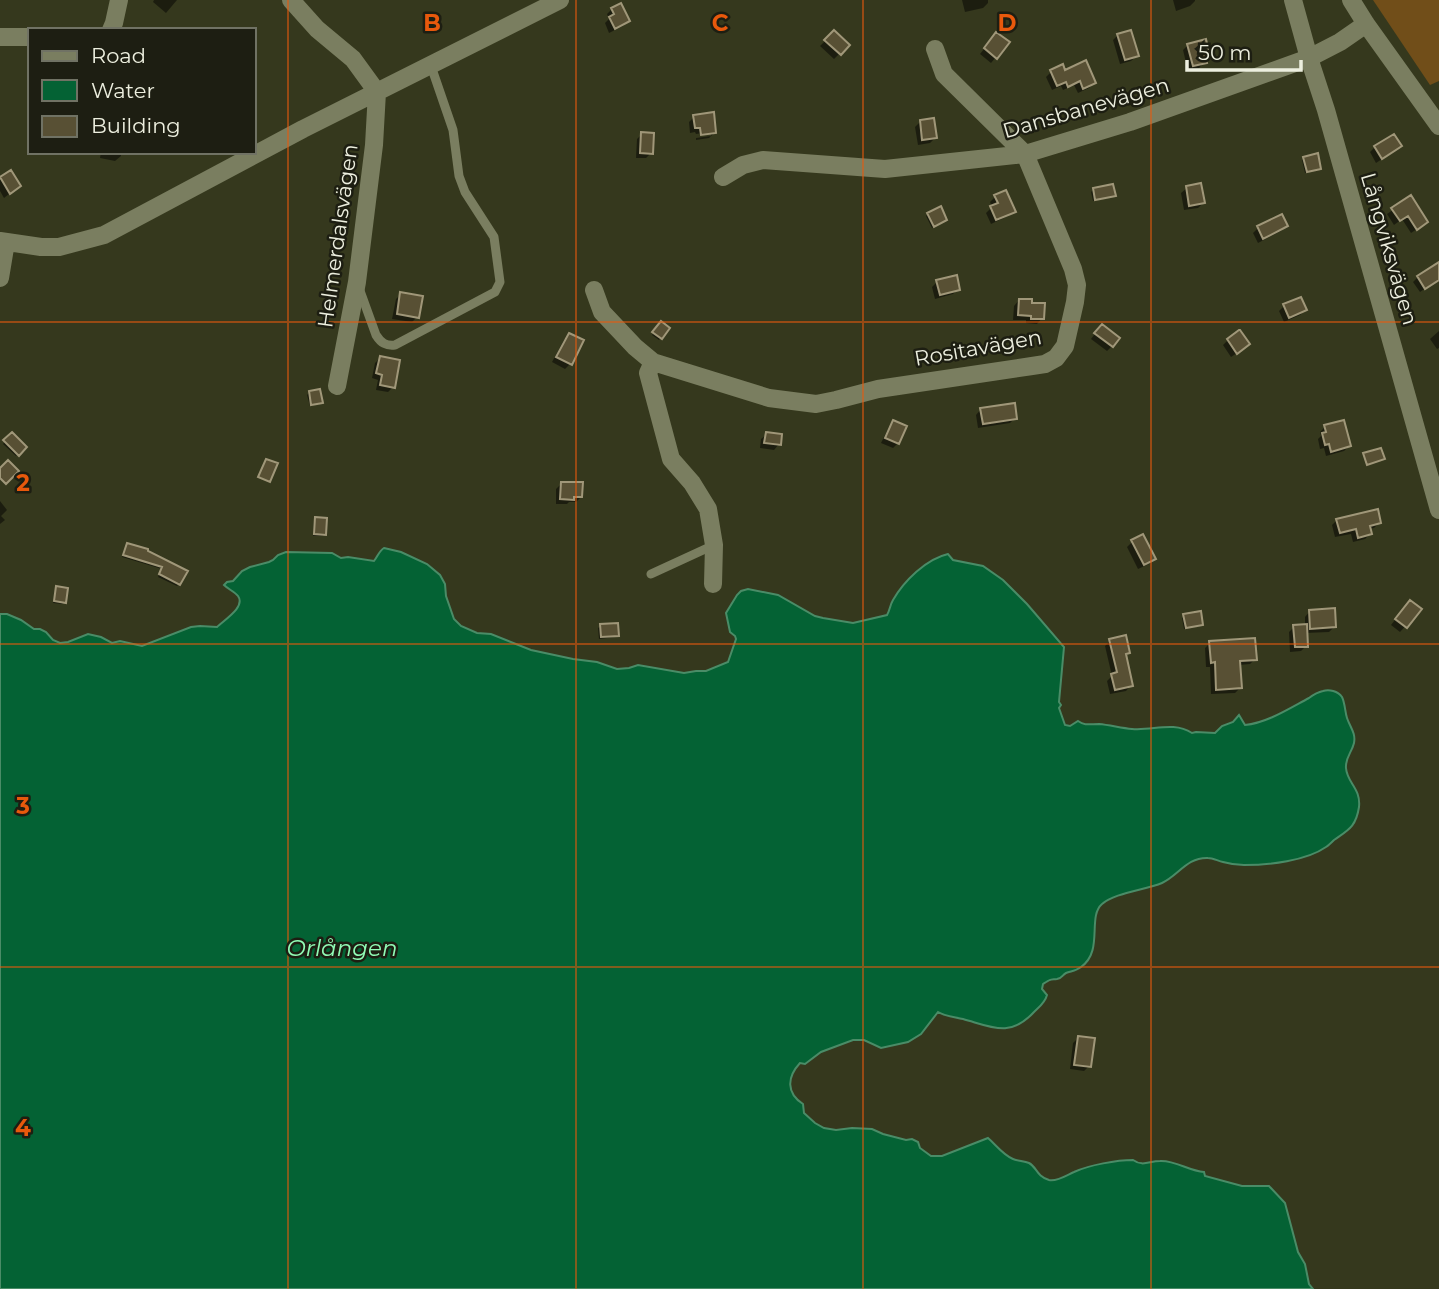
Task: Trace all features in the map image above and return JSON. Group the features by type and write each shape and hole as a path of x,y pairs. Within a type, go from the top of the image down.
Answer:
{"street":[{"path":"112,28 119,0"},
{"path":"290,0 317,29 353,59 377,92"},
{"name":"Helmerdalsvägen","path":"0,278 3,242 59,247 104,235 560,0"},
{"name":"Långviksvägen","path":"1293,0 1439,510"},
{"path":"1351,0 1439,126"},
{"name":"Dansbanevägen","path":"723,177 743,164 763,160 885,169 1025,154 1130,122 1309,58 1340,42 1366,24"},
{"path":"0,37 28,37"},
{"name":"Rositavägen","path":"594,290 602,312 635,348 653,362 769,398 816,404 878,389 1045,364 1056,358 1065,346 1075,302 1077,285 1073,269 1025,154 944,74 935,49"},
{"name":"Helmerdalsvägen","path":"337,386 356,282 374,145 377,92"},
{"path":"653,362 648,373 671,459 692,483 708,509 714,545 713,584"}],"lane":[{"path":"356,282 376,335 380,341 395,345 495,292 500,282 494,237 465,191 459,176 453,130 431,66"},
{"path":"651,574 714,545"}],"shaded area":[{"path":"1373,0 1439,0 1439,81 1430,85"}],"water":[{"name":"Orlången","path":"384,548 401,552 427,564 440,575 454,619 461,626 477,633 491,634 531,650 597,662 617,669 638,665 684,673 706,671 728,662 736,639 730,632 726,613 737,595 748,589 778,595 823,618 853,623 887,615 893,600 909,578 932,561 948,554 953,560 983,566 1003,580 1064,647 1059,708 1065,725 1070,726 1078,721 1132,729 1170,727 1192,733 1215,733 1239,715 1245,725 1253,724 1319,692 1328,690 1338,693 1343,699 1354,736 1346,768 1358,795 1359,807 1351,827 1327,846 1308,856 1276,863 1241,865 1210,858 1194,860 1162,883 1114,897 1102,904 1096,917 1094,943 1088,960 1059,979 1043,984 1042,989 1047,995 1045,1000 1017,1025 1009,1028 992,1027 938,1012 921,1034 908,1042 881,1048 864,1040 853,1040 821,1052 805,1064 800,1063 790,1085 797,1100 803,1104 804,1113 824,1128 872,1129 906,1140 912,1139 931,1156 942,1156 988,1138 1006,1155 1029,1163 1049,1180 1059,1179 1095,1165 1133,1160 1143,1163 1171,1162 1204,1172 1205,1176 1242,1186 1269,1186 1285,1203 1298,1252 1313,1289 0,1289 0,614 7,614 34,629 40,629 60,643 88,634 112,643 120,641 142,646 191,627 217,627 237,609 240,600 224,585 233,581 242,571 269,562 278,555 286,552 332,553 341,558 374,561"}],"building":[{"path":"621,3 630,21 615,29 609,17 614,14 611,8"},
{"path":"834,30 850,45 841,55 824,40"},
{"path":"1131,30 1139,56 1125,60 1117,34"},
{"path":"996,32 1010,42 997,59 984,48"},
{"path":"1206,39 1210,58 1206,59 1207,63 1193,66 1187,44"},
{"path":"1086,60 1096,83 1083,89 1080,81 1068,87 1066,82 1057,86 1050,70 1063,64 1065,70"},
{"path":"714,112 716,133 701,135 700,128 695,128 693,115"},
{"path":"934,118 937,138 922,140 920,120"},
{"path":"641,132 654,133 653,154 640,153"},
{"path":"1394,134 1402,146 1382,159 1374,146"},
{"path":"1318,153 1321,169 1307,172 1303,157"},
{"path":"11,170 21,186 10,194 0,177"},
{"path":"1201,183 1205,203 1189,206 1186,186"},
{"path":"1113,184 1116,196 1095,200 1093,188"},
{"path":"1006,190 1016,212 996,220 990,206 998,203 994,195"},
{"path":"1411,195 1428,222 1417,230 1408,216 1400,221 1391,208"},
{"path":"941,206 947,220 934,227 927,213"},
{"path":"1282,214 1288,226 1263,239 1257,226"},
{"path":"1439,262 1439,280 1425,289 1417,276"},
{"path":"957,275 960,290 940,295 936,280"},
{"path":"400,292 423,296 419,318 397,314"},
{"path":"1301,297 1307,310 1289,318 1283,304"},
{"path":"1019,299 1045,303 1044,319 1018,315"},
{"path":"661,321 670,328 662,339 652,332"},
{"path":"1102,324 1120,338 1113,347 1094,333"},
{"path":"1239,330 1250,344 1237,354 1227,339"},
{"path":"569,333 584,340 572,365 556,357"},
{"path":"380,356 400,360 395,388 380,385 382,375 376,373"},
{"path":"320,389 323,403 311,405 309,391"},
{"path":"1015,403 1017,419 983,424 980,408"},
{"path":"893,420 907,426 899,444 885,438"},
{"path":"1344,420 1351,446 1331,452 1329,444 1325,445 1322,433 1326,432 1324,425"},
{"path":"12,432 27,447 19,456 3,440"},
{"path":"766,432 782,434 781,445 764,443"},
{"path":"1381,448 1385,459 1367,465 1363,453"},
{"path":"266,459 278,463 270,482 258,477"},
{"path":"8,460 19,471 6,484 0,478 0,468"},
{"path":"561,482 583,482 582,497 574,497 574,500 560,499"},
{"path":"1378,509 1381,523 1370,526 1372,534 1358,538 1356,529 1340,533 1336,519"},
{"path":"315,517 327,518 326,535 314,534"},
{"path":"1143,534 1156,559 1144,565 1131,540"},
{"path":"127,543 148,549 188,571 180,585 159,574 162,567 123,555"},
{"path":"56,586 68,588 66,603 54,601"},
{"path":"1410,600 1422,609 1407,628 1395,619"},
{"path":"1335,608 1336,627 1310,629 1309,610"},
{"path":"1201,611 1203,625 1186,628 1183,614"},
{"path":"618,623 619,636 601,637 600,624"},
{"path":"1307,624 1308,647 1295,647 1293,625"},
{"path":"1126,635 1130,653 1126,654 1133,686 1115,690 1111,674 1117,672 1109,639"},
{"path":"1255,638 1257,660 1240,661 1242,688 1216,690 1215,662 1211,663 1209,641"},
{"path":"1078,1036 1095,1038 1091,1067 1074,1065"}]}
